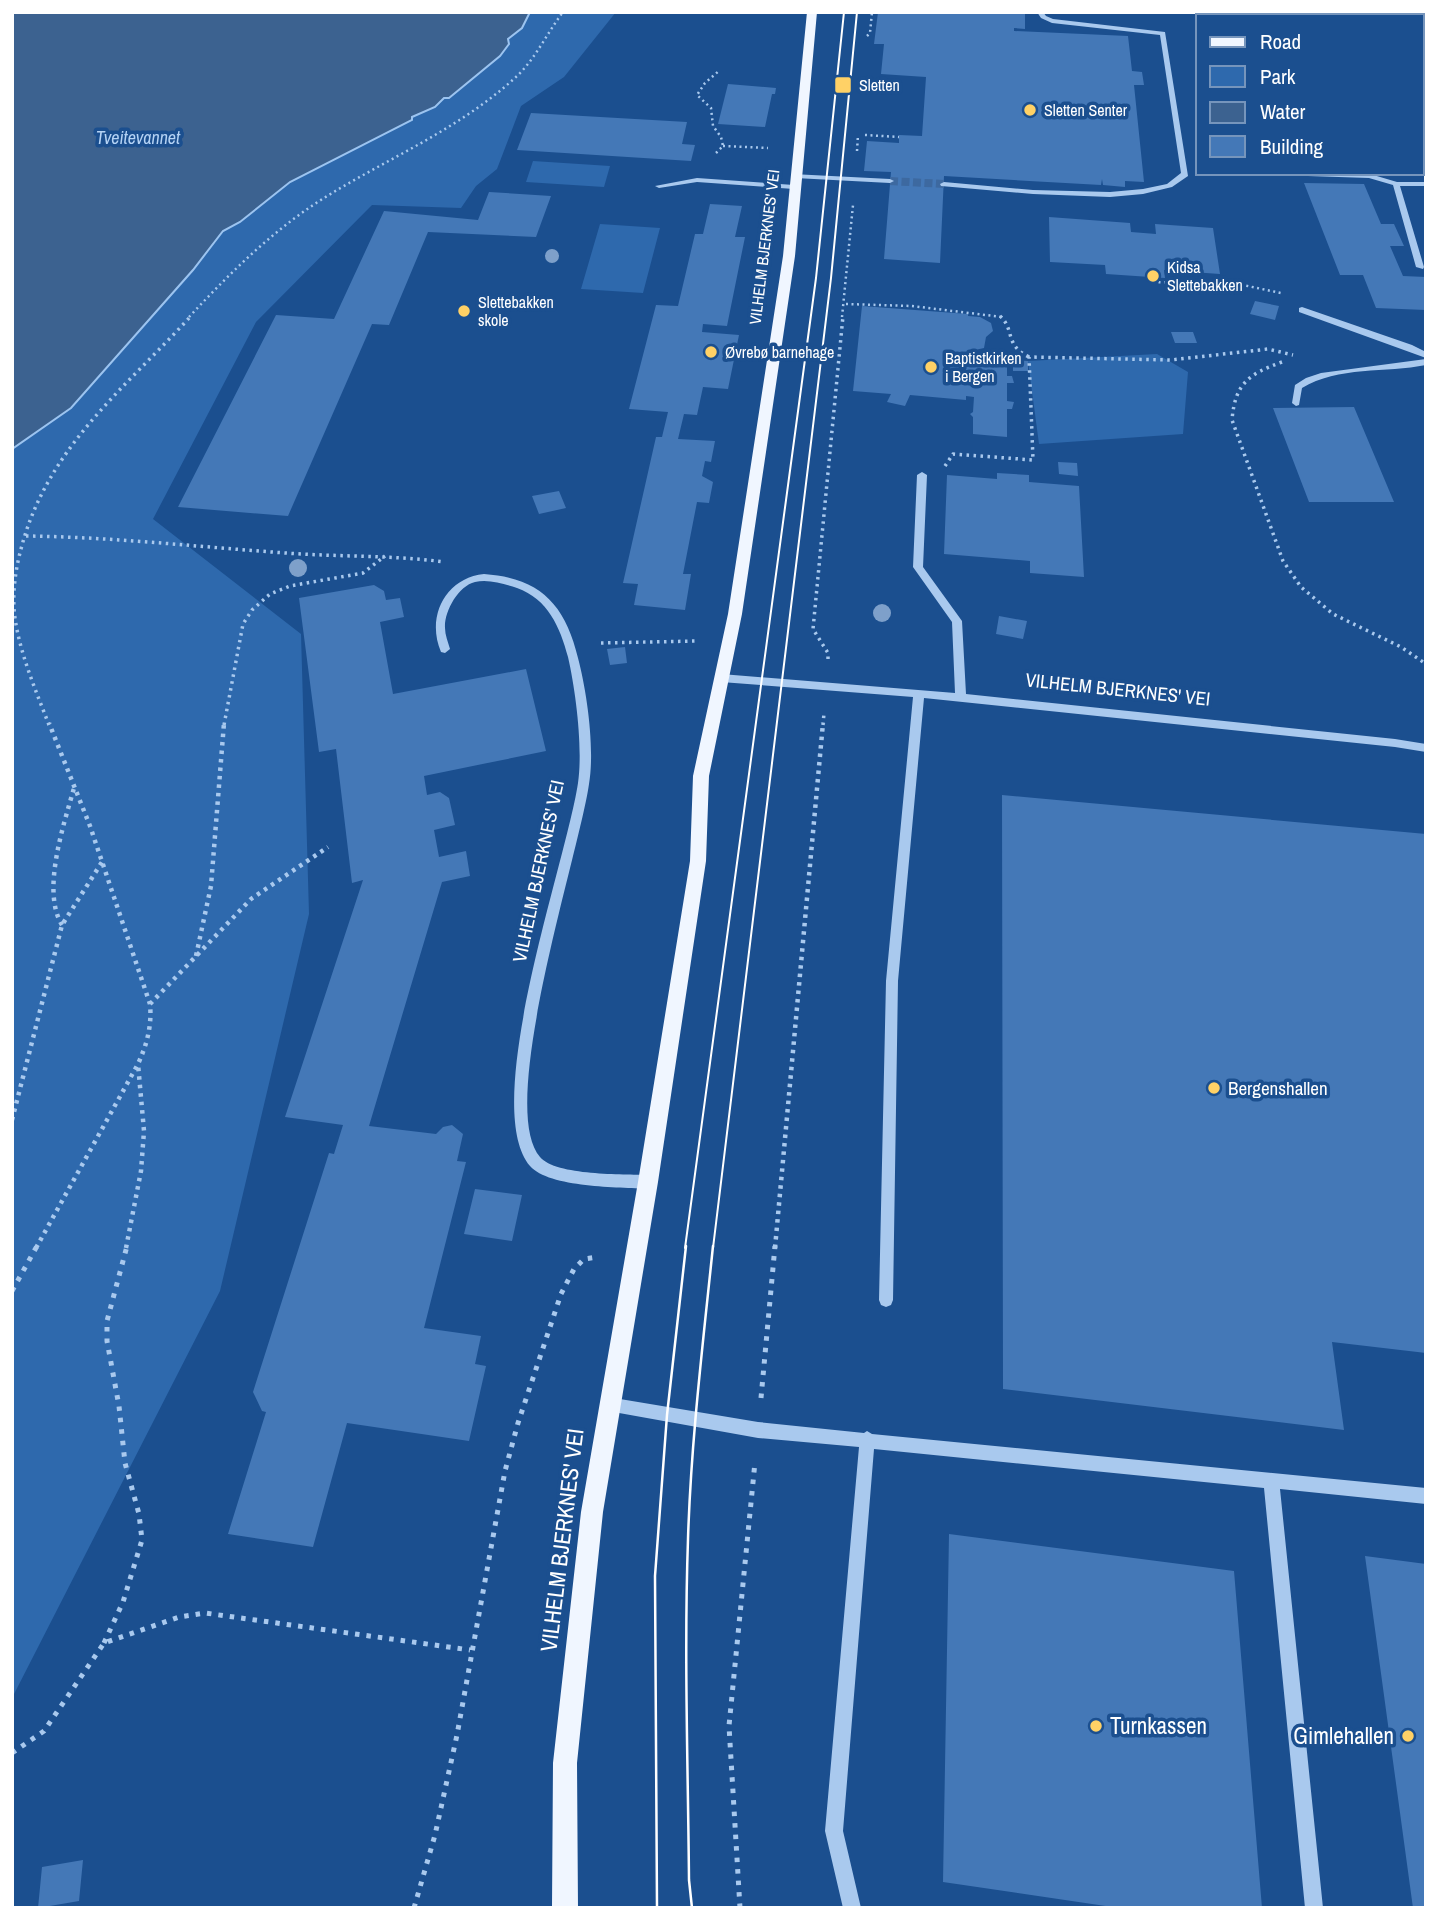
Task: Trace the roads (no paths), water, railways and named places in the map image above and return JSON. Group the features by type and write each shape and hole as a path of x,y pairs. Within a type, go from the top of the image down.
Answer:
{"main road":[{"path":"803,12 811,28"},
{"name":"VILHELM BJERKNES' VEI","path":"565,1908 565,1763 589,1538 608,1404 648,1182 698,861 701,776 735,614 789,256 812,12"}],"street":[{"path":"944,184 1125,195 1163,189 1185,174 1163,33 1052,21 1043,18 1040,12"},
{"path":"1339,175 1370,176 1396,184 1426,184"},
{"path":"659,186 698,180 887,181"},
{"path":"1396,184 1420,267"},
{"path":"1302,310 1426,355"},
{"path":"1296,403 1298,387 1306,379 1426,362"},
{"path":"922,475 918,567 957,621 961,697"},
{"name":"VILHELM BJERKNES' VEI","path":"445,649 438,626 441,614 459,584 475,577 502,580 538,593 552,606 568,645 582,716 584,781 537,986 520,1077 520,1125 525,1147 536,1163 562,1175 648,1182"},
{"name":"VILHELM BJERKNES' VEI","path":"721,678 961,697 1426,748"},
{"path":"886,1300 892,981 919,694"},
{"path":"608,1404 758,1430 1426,1496"},
{"path":"852,1908 834,1831 867,1439"},
{"path":"1271,1480 1314,1908"}],"water":[{"name":"Tveitevannet","path":"12,12 530,12 522,28 508,39 509,44 500,56 449,98 444,98 435,107 412,117 412,120 290,182 240,222 223,231 193,270 71,408 12,449"}],"tunnel":[{"path":"890,181 944,184"}],"tram line":[{"path":"685,1248 816,278 844,12"},
{"path":"713,1248 831,278 857,12"},
{"path":"657,1908 655,1576 667,1415 686,1246"},
{"path":"692,1908 689,1880 686,1624 688,1539 695,1429 713,1246"}],"place":[{"name":"Sletten","path":"843,85"},
{"name":"Sletten Senter","path":"1030,110"},
{"name":"Kidsa Slettebakken","path":"1153,276"},
{"name":"Slettebakken skole","path":"464,311"},
{"name":"Øvrebø barnehage","path":"711,352"},
{"name":"Baptistkirken i Bergen","path":"931,367"},
{"name":"Bergenshallen","path":"1214,1088"},
{"name":"Turnkassen","path":"1096,1726"},
{"name":"Gimlehallen","path":"1408,1736"}]}
